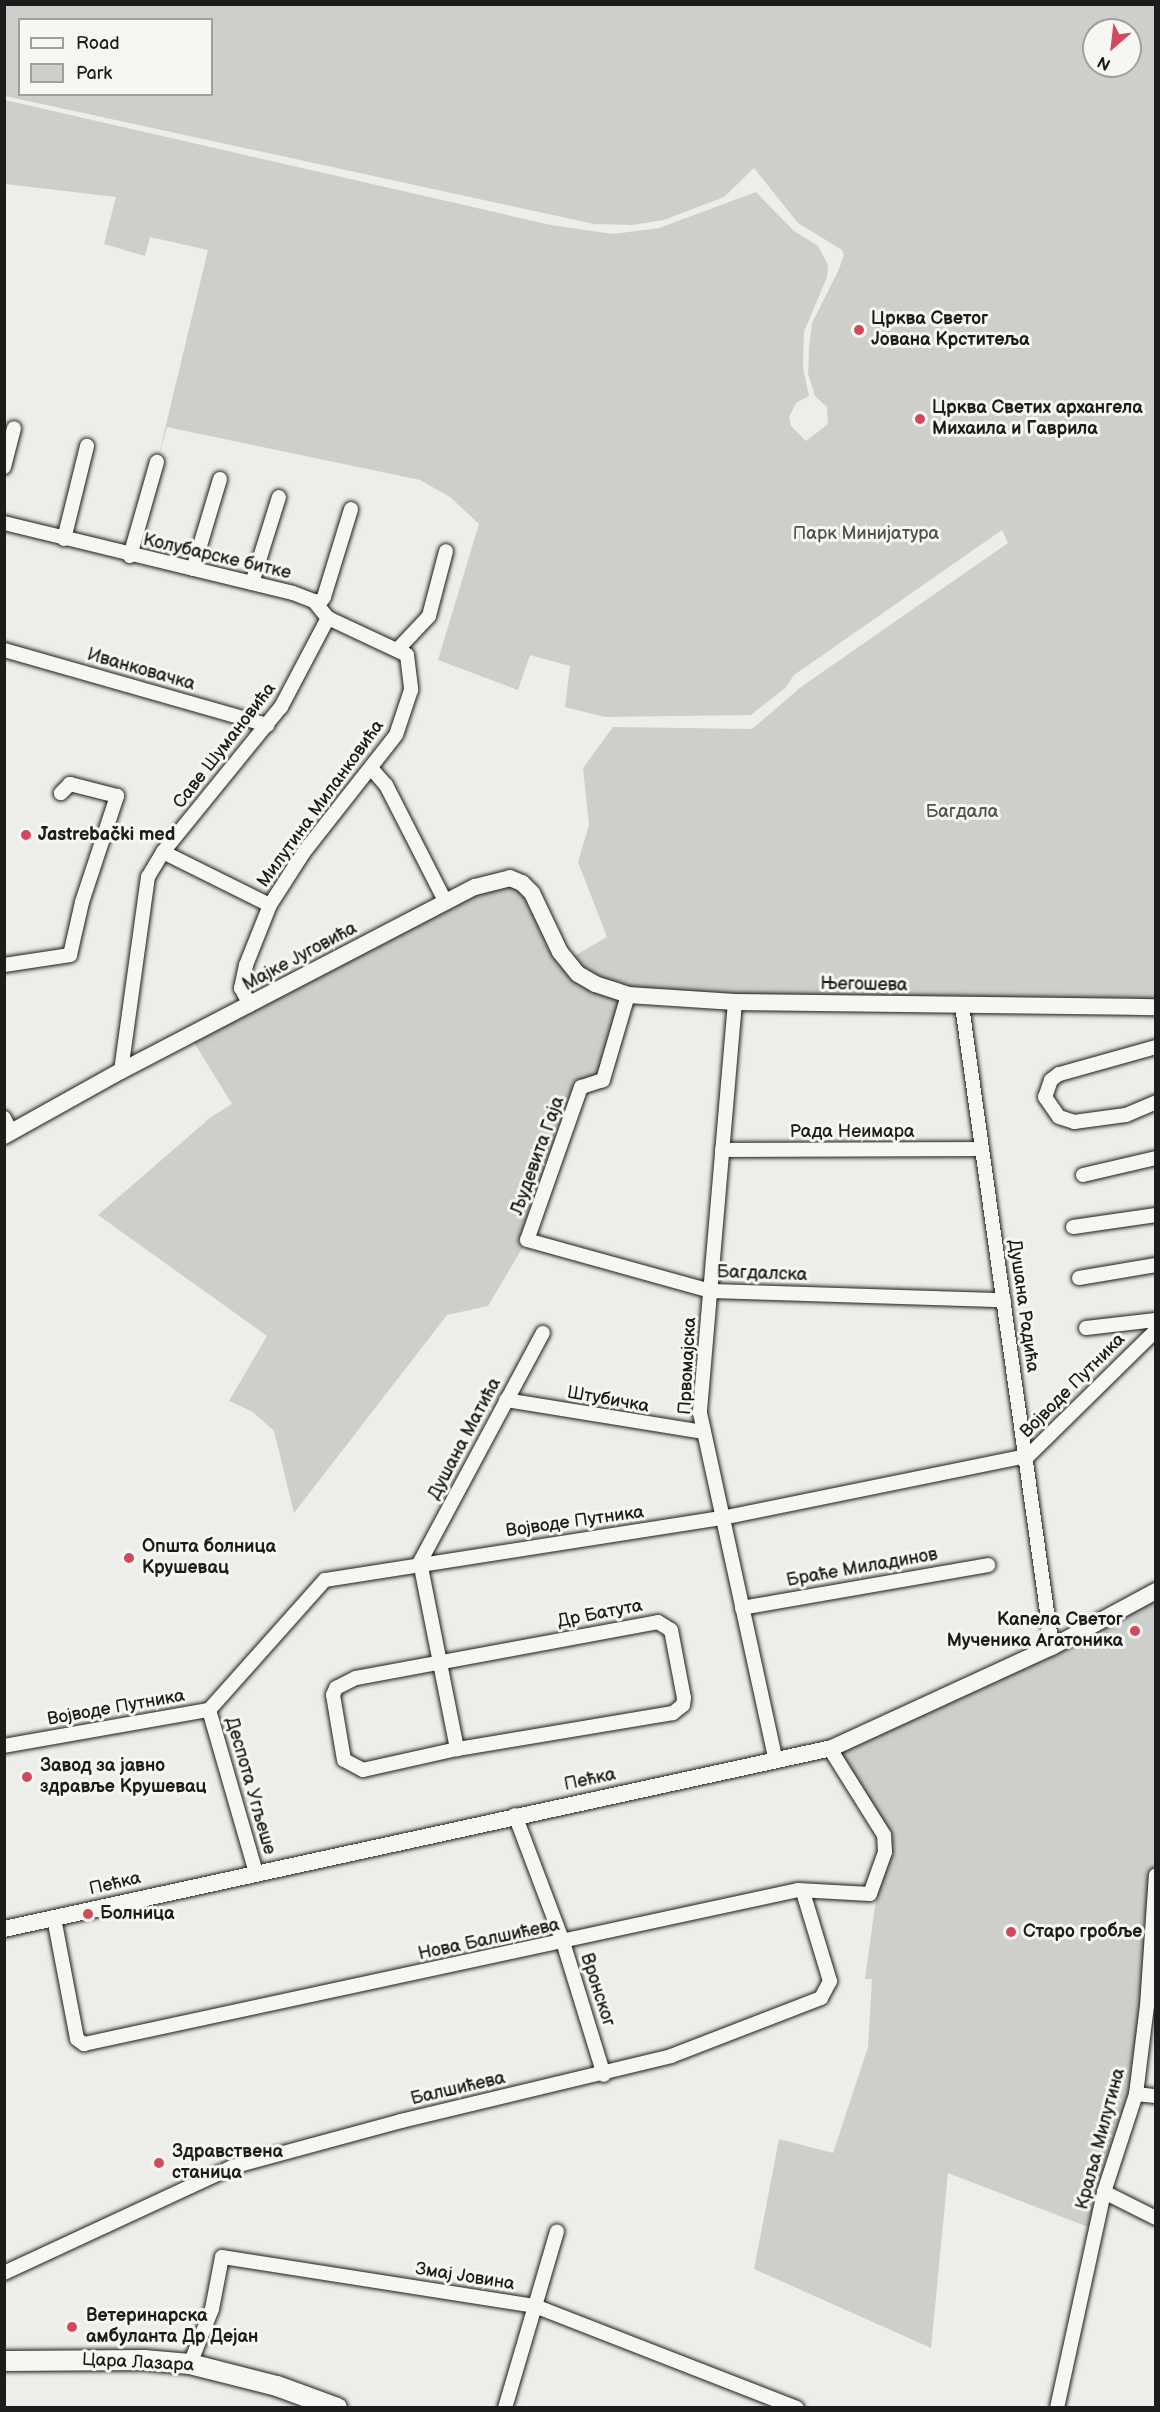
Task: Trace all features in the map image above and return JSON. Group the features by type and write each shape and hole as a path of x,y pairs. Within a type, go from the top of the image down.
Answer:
{"main road":[{"name":"Цара Лазара","path":"4,2361 114,2359 190,2364 277,2386 337,2408"}],"street":[{"path":"4,467 14,428"},
{"path":"64,539 87,446"},
{"path":"130,556 157,462"},
{"path":"193,568 220,479"},
{"path":"252,583 279,496"},
{"path":"318,605 324,597 351,509"},
{"name":"Колубарске битке","path":"4,523 130,556 193,568 293,593 318,605 328,618 403,652"},
{"path":"403,652 429,616 446,551"},
{"name":"Саве Шумановића","path":"121,1071 146,885 163,852 268,725 295,685 328,618"},
{"name":"Иванковачка","path":"4,650 268,725"},
{"name":"Милутина Миланковића","path":"250,1005 241,988 246,965 270,905 300,858 396,735 406,711 411,690 403,652"},
{"path":"371,768 386,784 446,903"},
{"path":"4,964 70,955 82,902 117,796 70,784 61,793"},
{"path":"163,852 270,905"},
{"name":"Мајке Југовића","path":"7,1128 493,881 510,878 522,883 532,893 560,952 578,974"},
{"name":"Његошева","path":"578,974 596,984 628,995 735,1002 1155,1006"},
{"name":"Људевита Гаја","path":"527,1240 581,1087 603,1080 628,995"},
{"name":"Првомајска","path":"735,1002 711,1291 701,1382 703,1432 776,1761"},
{"name":"Душана Радића","path":"962,1005 1028,1456 1052,1647"},
{"path":"1155,1047 1059,1074 1052,1080 1045,1097 1059,1117 1074,1122 1126,1115 1155,1102"},
{"name":"Рада Неимара","path":"722,1150 982,1149"},
{"path":"1083,1175 1155,1158"},
{"path":"1073,1227 1155,1215"},
{"name":"Багдалска","path":"527,1240 711,1291 1004,1300"},
{"path":"1079,1278 1155,1265"},
{"name":"Војводе Путника","path":"1086,1328 1155,1320"},
{"name":"Војводе Путника","path":"4,1746 209,1710 324,1580 420,1562 722,1518 1028,1456 1155,1330"},
{"name":"Душана Матића","path":"420,1562 543,1333"},
{"name":"Штубичка","path":"506,1401 703,1432"},
{"path":"420,1562 442,1662 457,1749"},
{"name":"Браће Миладинов","path":"742,1608 988,1565"},
{"name":"Пећка","path":"4,1929 515,1815 830,1749 1052,1647 1155,1591"},
{"name":"Др Батута","path":"658,1622 671,1630 684,1698 679,1710 673,1713 457,1749 363,1770 344,1760 337,1731 333,1698 336,1688 373,1673 658,1622"},
{"name":"Деспота Угљеше","path":"209,1710 256,1873"},
{"name":"Нова Балшићева","path":"54,1918 77,2039 84,2044 803,1892 870,1894 885,1852 884,1835 830,1749"},
{"name":"Вронског","path":"515,1815 562,1942 604,2075"},
{"name":"Краља Милутина","path":"1057,2408 1104,2192 1136,2094 1147,2006 1155,1881"},
{"name":"Балшићева","path":"4,2273 232,2167 401,2121 604,2075 671,2056 826,1994 830,1981 803,1892"},
{"path":"1136,2094 1155,2096"},
{"path":"1104,2192 1155,2218"},
{"path":"505,2408 557,2231"},
{"name":"Змај Јовина","path":"190,2364 212,2309 222,2257 535,2306 798,2408"}],"green space":[{"path":"4,5 1155,5 1155,1007 628,995 603,1080 581,1087 527,1240 488,1306 447,1315 294,1513 274,1431 253,1412 229,1401 267,1336 98,1215 211,1117 232,1104 190,1036 456,898 522,883 567,960 607,937 578,862 589,825 583,768 613,727 752,729 801,687 1008,543 1002,530 794,675 786,687 751,715 605,717 565,707 570,666 530,655 518,690 438,660 479,524 450,497 420,480 167,427 157,462 208,250 150,237 145,256 104,244 116,197 5,184 5,100 551,225 613,234 659,228 756,192 794,231 818,246 828,265 827,277 804,332 803,368 809,396 796,403 789,417 791,426 806,441 828,424 827,407 815,396 808,374 809,348 812,323 839,269 844,255 842,250 798,223 754,168 724,197 664,220 632,225 594,224 5,96"},
{"name":"Старо гробље","path":"1155,1589 1156,1875 1136,2094 1096,2230 948,2173 931,2348 754,2269 779,2139 833,2153 868,2047 872,1979 865,1979 886,1827 832,1748"}],"place":[{"name":"Црква Светог Јована Крститеља","path":"859,330"},
{"name":"Црква Светих архангела Михаила и Гаврила","path":"920,419"},
{"name":"Jastrebački med","path":"26,835"},
{"name":"Општа болница Крушевац","path":"129,1558"},
{"name":"Капела Светог Мученика Агатоника","path":"1135,1631"},
{"name":"Завод за јавно здравље Крушевац","path":"27,1777"},
{"name":"Болница","path":"88,1914"},
{"name":"Старо гробље","path":"1011,1932"},
{"name":"Здравствена станица","path":"159,2163"},
{"name":"Ветеринарска амбуланта Др Дејан","path":"72,2327"}],"park label":[{"name":"Парк Минијатура","path":"866,534"},
{"name":"Багдала","path":"962,812"}]}
